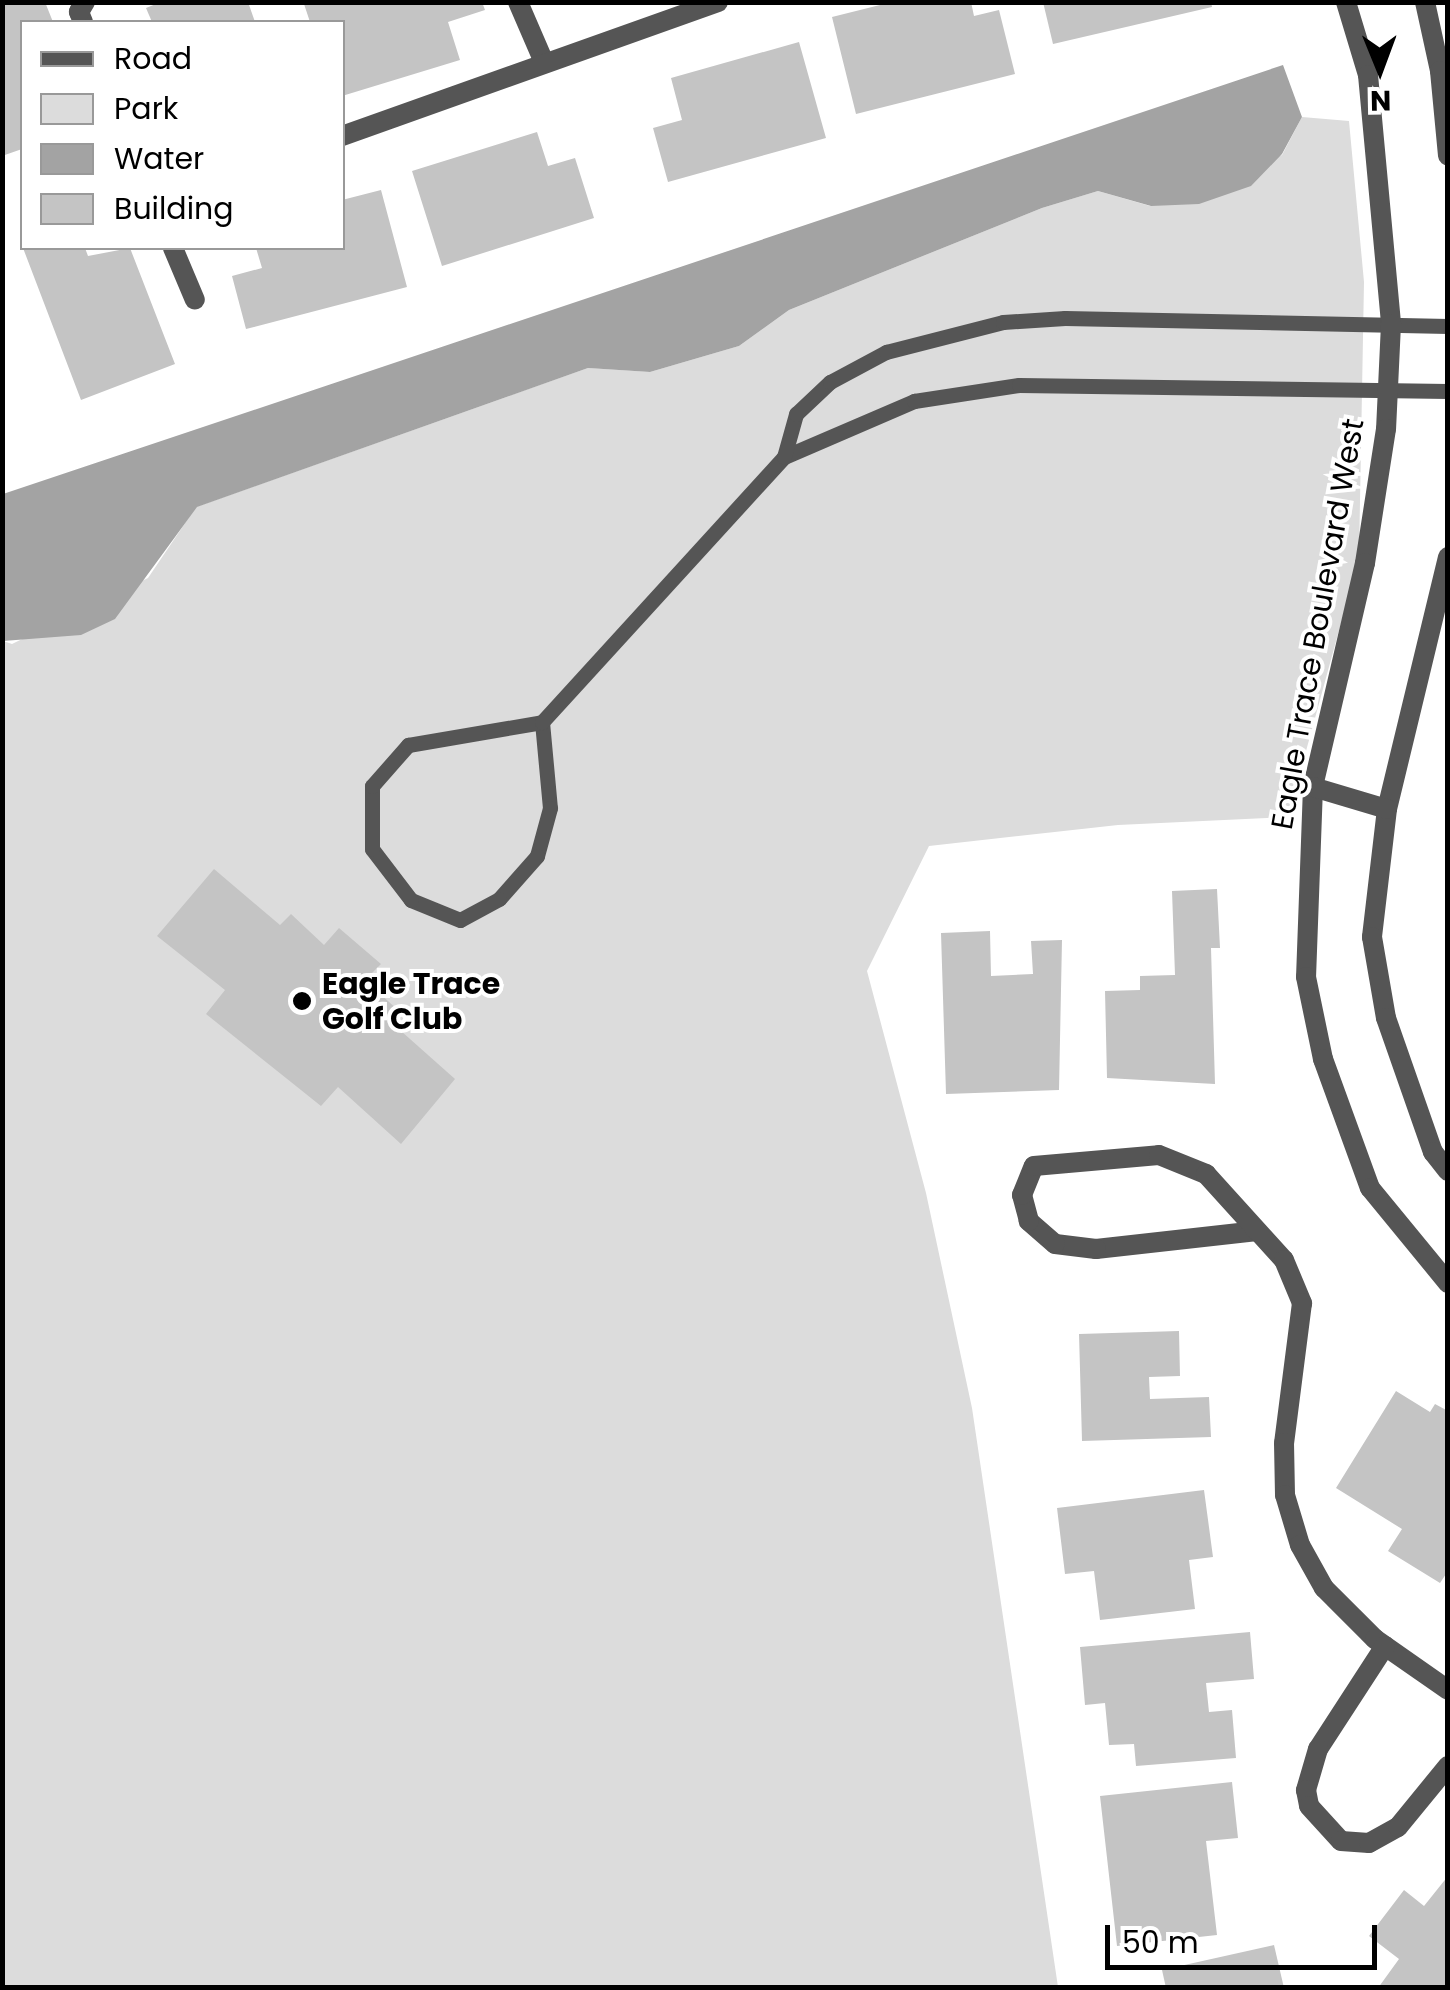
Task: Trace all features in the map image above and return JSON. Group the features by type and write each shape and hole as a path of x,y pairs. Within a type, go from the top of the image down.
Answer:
{"street":[{"path":"518,2 544,62"},
{"path":"345,135 718,2"},
{"name":"Eagle Trace Boulevard West","path":"1346,2 1368,75 1391,324 1387,389 1365,563 1313,787 1303,922 1306,977 1323,1059 1370,1188 1448,1283"},
{"path":"1425,2 1440,71 1448,156"},
{"path":"174,250 195,300"},
{"path":"1448,557 1388,809 1372,937 1386,1018 1433,1152 1448,1171"},
{"path":"1313,787 1388,809"},
{"path":"1257,1231 1096,1249 1055,1244 1029,1221 1022,1195 1034,1166 1159,1154 1206,1174 1284,1260 1302,1303 1284,1443 1284,1495 1300,1544 1324,1588 1385,1646 1448,1690"},
{"path":"1385,1646 1318,1749 1306,1790 1309,1806 1341,1842 1369,1844 1398,1827 1448,1766"}],"lane":[{"path":"784,457 796,414 830,382 886,352 943,333 1065,318 1448,326"},
{"path":"542,722 550,808 537,856 500,899 460,920 411,900 372,849 372,786 408,745 542,722 784,457 914,400 1018,385 1448,391"}],"green space":[{"name":"Eagle Trace Golf Club","path":"1302,117 1349,121 1364,282 1359,557 1288,817 1118,825 929,846 867,971 926,1193 972,1408 1058,1987 3,1988 3,641 12,644 148,578 196,507 588,368 650,372 739,346 789,310 1042,208 1098,191 1150,206 1282,155"}],"water":[{"path":"1283,65 1302,117 1282,154 1251,186 1199,204 1151,206 1098,191 1042,208 789,310 739,346 650,372 588,368 197,507 115,619 81,635 3,641 3,494"}],"building":[{"path":"2,2 45,2 52,20 20,20 20,150 2,156"},
{"path":"161,2 248,2 254,20 151,20 146,8"},
{"path":"482,2 485,10 448,22 460,60 345,95 345,20 309,20 304,4"},
{"path":"892,2 971,2 974,16 999,10 1015,74 856,114 832,17"},
{"path":"1043,2 1211,2 1212,7 1053,44"},
{"path":"799,42 826,138 668,182 653,128 682,120 671,78"},
{"path":"537,132 548,166 575,158 594,218 442,266 412,171"},
{"path":"381,190 407,287 246,329 232,276 262,268 257,250 345,250 345,199"},
{"path":"24,250 86,250 88,256 131,250 175,364 81,400"},
{"name":"Eagle Trace Golf Club","path":"214,869 280,925 291,914 324,945 339,928 381,964 365,980 400,1012 392,1023 455,1079 401,1144 338,1087 321,1106 206,1014 225,990 157,936"},
{"path":"1217,889 1220,948 1211,948 1215,1084 1107,1078 1105,991 1140,990 1140,976 1175,975 1172,891"},
{"path":"990,931 991,976 1033,974 1031,941 1062,940 1059,1090 946,1094 941,933"},
{"path":"1179,1331 1180,1376 1149,1377 1150,1399 1209,1397 1211,1437 1082,1441 1079,1334"},
{"path":"1396,1391 1430,1412 1435,1404 1448,1411 1448,1571 1440,1583 1388,1551 1402,1529 1336,1488"},
{"path":"1204,1490 1213,1557 1189,1560 1195,1609 1100,1620 1094,1571 1065,1574 1057,1508"},
{"path":"1250,1632 1254,1679 1206,1683 1209,1712 1232,1710 1236,1758 1136,1766 1134,1744 1109,1745 1105,1703 1085,1705 1080,1647"},
{"path":"1232,1782 1238,1838 1206,1841 1217,1935 1117,1946 1100,1796"},
{"path":"1448,1876 1448,1988 1378,1988 1399,1959 1369,1936 1404,1890 1424,1906"},
{"path":"1274,1945 1284,1988 1166,1988 1162,1970"}],"place":[{"name":"Eagle Trace Golf Club","path":"302,1001"}]}
